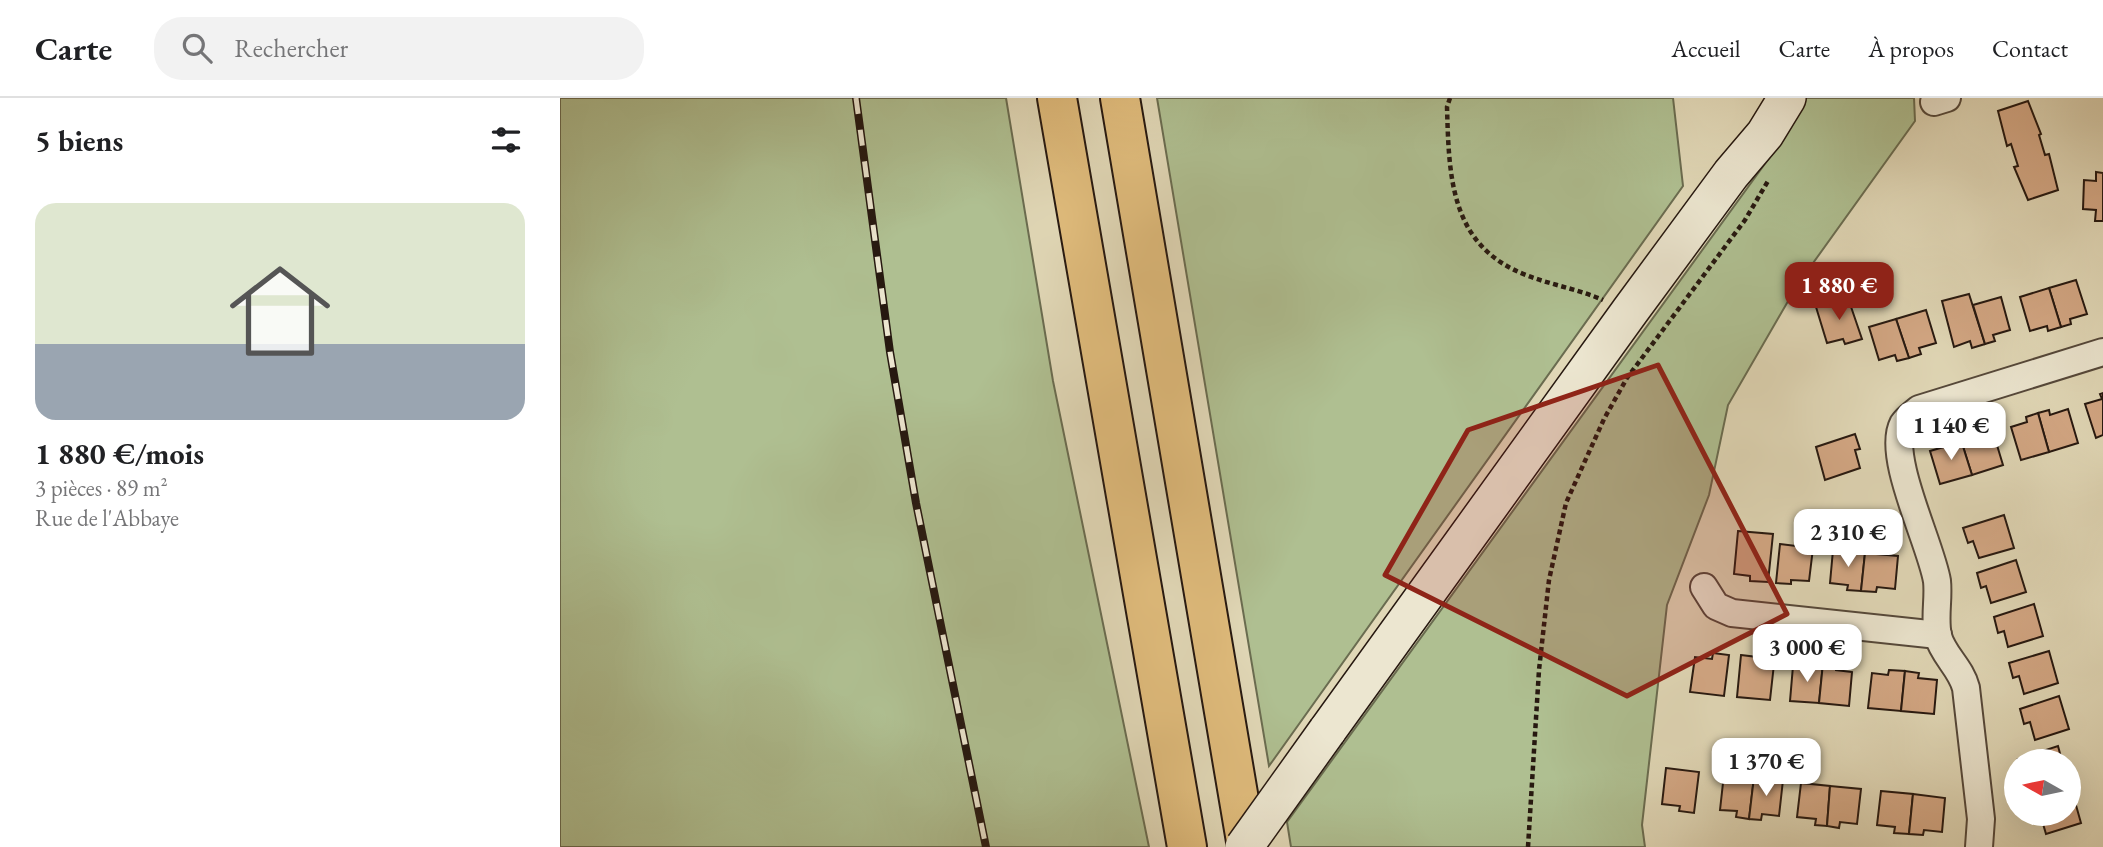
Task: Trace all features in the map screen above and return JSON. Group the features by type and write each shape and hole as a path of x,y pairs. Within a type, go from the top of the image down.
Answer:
{"highway":[{"path":"1057,98 1187,847"},
{"path":"1120,98 1245,847"}],"street":[{"path":"1731,174 1751,128 1759,98"},
{"path":"1245,847 1630,311 1731,174 1765,134 1787,98"},
{"path":"1979,847 1981,819 1966,688 1964,678 1947,656 1938,635 1938,594 1934,570 1900,457 1898,444 1903,424 1919,410 2103,352"},
{"path":"1704,587 1716,606 1732,613 1938,635"}],"path":[{"path":"1450,98 1447,107 1451,180 1459,211 1488,255 1524,275 1598,297 1630,311"},
{"path":"1528,847 1539,670 1549,580 1566,503 1599,429 1627,378 1745,220 1774,172"}],"highlighted area":[{"path":"1658,365 1787,614 1627,696 1385,575 1468,430"}],"green space":[{"path":"560,98 1006,98 1053,381 1149,847 560,847"},
{"path":"1157,98 1673,98 1683,186 1269,766"},
{"path":"1800,98 1914,98 1915,121 1798,284 1728,405 1709,495 1667,605 1642,825 1645,847 1291,847 1287,822 1772,154"}],"building":[{"path":"2028,101 2041,134 2039,135 2045,155 2049,154 2058,190 2028,200 2014,167 2018,166 2011,144 2007,146 1998,111"},
{"path":"2096,172 2103,173 2103,221 2095,221 2096,210 2083,209 2084,180 2096,181"},
{"path":"2076,280 2087,314 2070,319 2071,324 2061,327 2049,288"},
{"path":"2049,288 2061,327 2048,331 2047,326 2030,331 2020,297"},
{"path":"1969,294 1985,344 1972,348 1970,341 1954,347 1942,301"},
{"path":"2001,297 2010,330 1993,335 1995,341 1985,344 1973,305"},
{"path":"1848,298 1862,339 1845,344 1843,339 1827,343 1816,307"},
{"path":"1926,310 1936,343 1919,348 1921,354 1909,358 1896,319"},
{"path":"1896,319 1909,358 1897,361 1895,355 1879,360 1869,327"},
{"path":"2103,393 2103,435 2096,438 2085,404 2102,399 2100,394"},
{"path":"2068,409 2078,443 2049,452 2038,413 2049,410 2050,415"},
{"path":"2038,413 2049,452 2021,460 2011,427 2027,422 2026,417"},
{"path":"1993,432 2003,465 1972,475 1960,437 1975,433 1976,437"},
{"path":"1855,434 1860,449 1855,450 1860,468 1825,480 1816,447"},
{"path":"1960,437 1972,475 1940,484 1930,451 1947,446 1945,441"},
{"path":"2004,515 2014,548 1979,558 1973,541 1968,543 1963,528"},
{"path":"1738,531 1773,534 1768,582 1750,581 1750,576 1734,574"},
{"path":"1780,544 1813,548 1809,581 1776,583"},
{"path":"1833,550 1865,553 1861,591 1847,590 1848,585 1830,583"},
{"path":"1865,553 1898,556 1895,589 1877,587 1876,592 1861,591"},
{"path":"2016,560 2026,592 1991,603 1986,586 1981,588 1977,573"},
{"path":"2034,604 2043,636 2008,647 2004,631 1998,633 1994,617"},
{"path":"2049,651 2058,683 2024,694 2019,676 2013,678 2009,663"},
{"path":"1713,653 1729,655 1724,696 1690,692 1695,657 1712,659"},
{"path":"1741,655 1757,657 1757,662 1774,664 1770,700 1737,697"},
{"path":"1812,662 1823,663 1819,703 1790,701 1793,666 1811,668"},
{"path":"1823,663 1836,664 1836,670 1852,672 1849,706 1819,703"},
{"path":"1889,670 1905,671 1901,711 1868,708 1872,673 1888,675"},
{"path":"1905,671 1919,673 1918,678 1937,680 1934,714 1901,711"},
{"path":"2059,696 2069,729 2035,740 2030,722 2024,724 2020,709"},
{"path":"1666,768 1699,772 1694,813 1679,811 1680,806 1662,804"},
{"path":"1724,774 1754,777 1749,819 1736,817 1737,811 1720,810"},
{"path":"1754,777 1783,780 1779,816 1762,814 1761,820 1749,819"},
{"path":"1801,783 1830,786 1827,826 1815,825 1816,819 1797,817"},
{"path":"1830,786 1861,789 1857,824 1840,822 1839,828 1827,826"},
{"path":"1881,791 1913,794 1909,834 1894,833 1895,827 1877,825"},
{"path":"1913,794 1945,798 1942,832 1924,830 1923,835 1909,834"},
{"path":"2044,826 2071,826 2046,834"}],"railway":[{"path":"856,98 890,352 916,503 986,847"}]}
